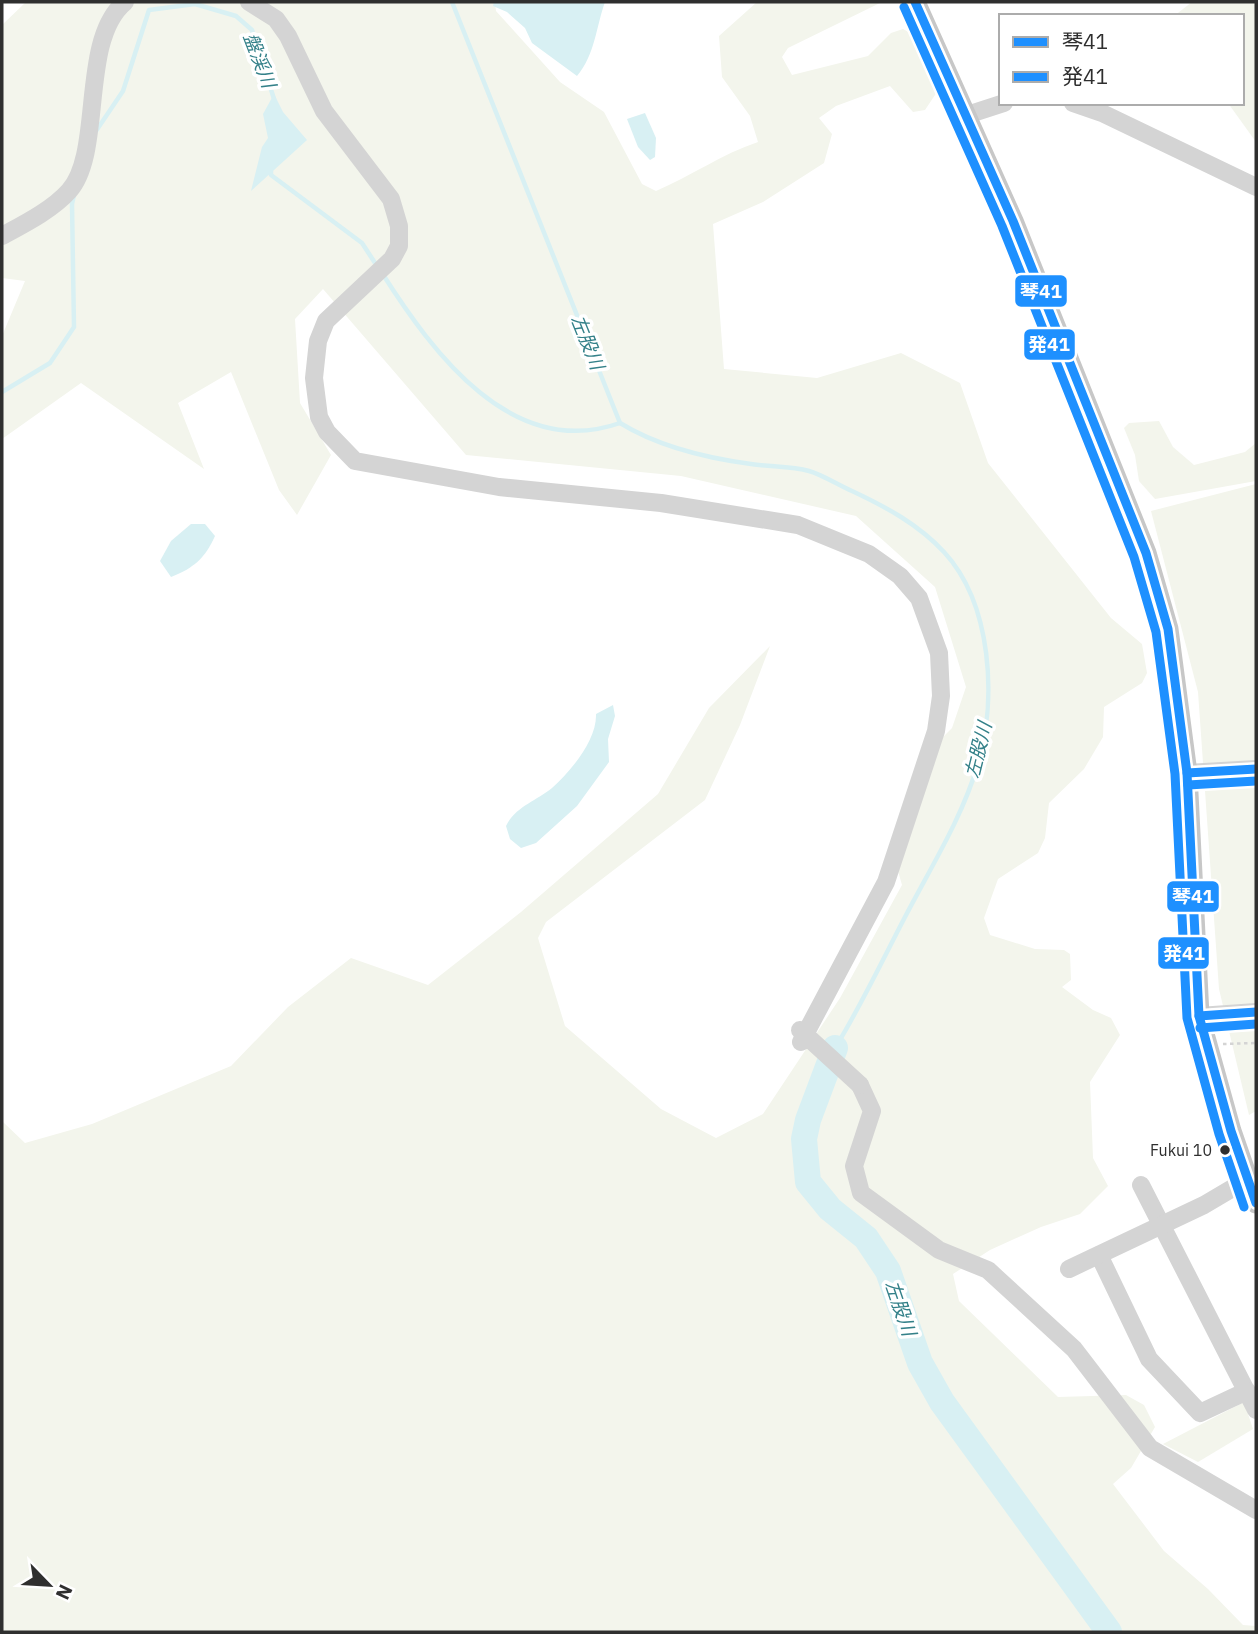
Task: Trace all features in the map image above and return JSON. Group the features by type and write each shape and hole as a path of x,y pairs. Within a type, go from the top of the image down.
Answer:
{"main road":[{"path":"915,2 967,115 1146,553 1168,629 1187,773 1199,1016 1256,1203"}],"street":[{"path":"2,236 28,222 69,191 81,172 96,69 107,27 114,12 125,2"},
{"path":"249,2 276,19 288,36 324,111 391,199 399,226 398,246 393,259 326,321 318,341 314,378 319,416 327,432 355,461 499,487 662,503 798,524 869,554 900,576 919,598 939,653 941,696 936,731 886,882 800,1036 860,1085 872,1111 853,1166 861,1193 939,1250 988,1269 1074,1349 1150,1448 1256,1510"},
{"path":"967,115 999,105"},
{"path":"1079,105 1102,113 1256,187"},
{"path":"1187,773 1256,769"},
{"path":"1199,1016 1256,1012"},
{"path":"1069,1269 1160,1226 1248,1179"},
{"path":"1141,1185 1256,1410"},
{"path":"1099,1255 1149,1359 1200,1413 1247,1391"}],"path":[{"path":"1223,1044 1256,1043"}],"shaded area":[{"path":"26,2 495,2 496,11 560,82 604,112 642,184 656,191 758,142 750,116 722,77 719,36 757,2 882,2 788,48 782,57 792,75 868,56 891,33 903,29 914,35 937,92 925,110 913,112 890,86 836,106 819,118 832,134 824,163 763,202 713,224 724,369 817,378 901,353 960,383 988,463 1111,618 1142,644 1147,673 1142,683 1104,707 1103,737 1084,769 1049,803 1045,838 1038,853 998,879 984,918 990,935 1035,949 1064,950 1070,954 1071,980 1062,987 1093,1010 1111,1018 1120,1035 1090,1082 1093,1158 1108,1186 1080,1214 1041,1227 990,1250 953,1274 959,1301 1058,1397 1126,1395 1144,1405 1155,1427 1131,1468 1113,1484 1164,1551 1208,1589 1243,1625 1256,1626 1256,1632 2,1632 2,1121 25,1143 92,1124 231,1066 288,1007 351,958 428,985 521,912 658,794 709,708 770,646 740,725 705,800 546,922 538,938 565,1026 661,1109 716,1138 763,1114 840,998 902,885 898,871 942,738 952,728 966,687 935,587 856,516 681,476 466,455 323,289 295,319 300,403 331,455 297,515 279,490 231,372 178,403 204,469 81,383 2,439 2,336 25,281 2,278 2,25"},
{"path":"1192,2 1256,2 1256,142 1229,105 1244,105 1244,14 1177,14"},
{"path":"1159,421 1173,447 1194,465 1245,452 1256,443 1256,481 1155,499 1139,481 1135,455 1124,428 1129,423"},
{"path":"1256,484 1256,1111 1249,1115 1219,989 1198,692 1151,511"},
{"path":"1244,1402 1253,1429 1198,1462 1163,1444"}],"water":[{"path":"494,2 605,2 588,59 577,76 532,43 525,28 507,12 493,6"},
{"path":"274,94 283,112 307,140 251,191 262,147 268,138 263,114"},
{"path":"645,113 656,138 655,157 650,160 638,147 627,119"},
{"path":"191,524 205,524 215,536 198,561 171,577 160,561 171,541"},
{"path":"613,705 615,716 608,739 609,762 577,806 536,843 521,848 510,839 506,826 510,819 520,809 552,788 567,773 588,744 596,714"}],"waterway":[{"name":"左股川","path":"452,2 620,423 651,439 700,455 809,471 865,497 901,517 934,542 960,573 972,598 981,625 988,682 984,738 978,764 964,804 945,842 835,1048"},
{"name":"盤渓川","path":"96,131 123,91 149,10 195,4 236,16 252,30 274,99"},
{"name":"盤渓川","path":"271,171 271,175 362,243 377,266"},
{"name":"盤渓川","path":"2,392 50,363 74,327 74,195"},
{"name":"盤渓川","path":"382,273 402,304 451,366 480,392 511,413 544,427 581,431 620,423"},
{"name":"左股川","path":"835,1048 808,1120 804,1139 808,1182 830,1209 866,1238 888,1271 920,1363 942,1402 1109,1632"}],"transit line":[{"name":"琴41","path":"915,2 1013,221 1146,553 1168,629 1187,773 1199,1016 1231,1131 1256,1203"},
{"name":"発41","path":"904,7 1002,226 1134,557 1156,632 1175,774 1187,1018 1219,1134 1244,1207"},
{"name":"琴41","path":"1187,773 1256,769"},
{"name":"発41","path":"1188,785 1256,781"},
{"name":"琴41","path":"1199,1016 1256,1012"},
{"name":"発41","path":"1200,1028 1256,1024"}],"place":[{"name":"Fukui 10","path":"1225,1150"}]}
